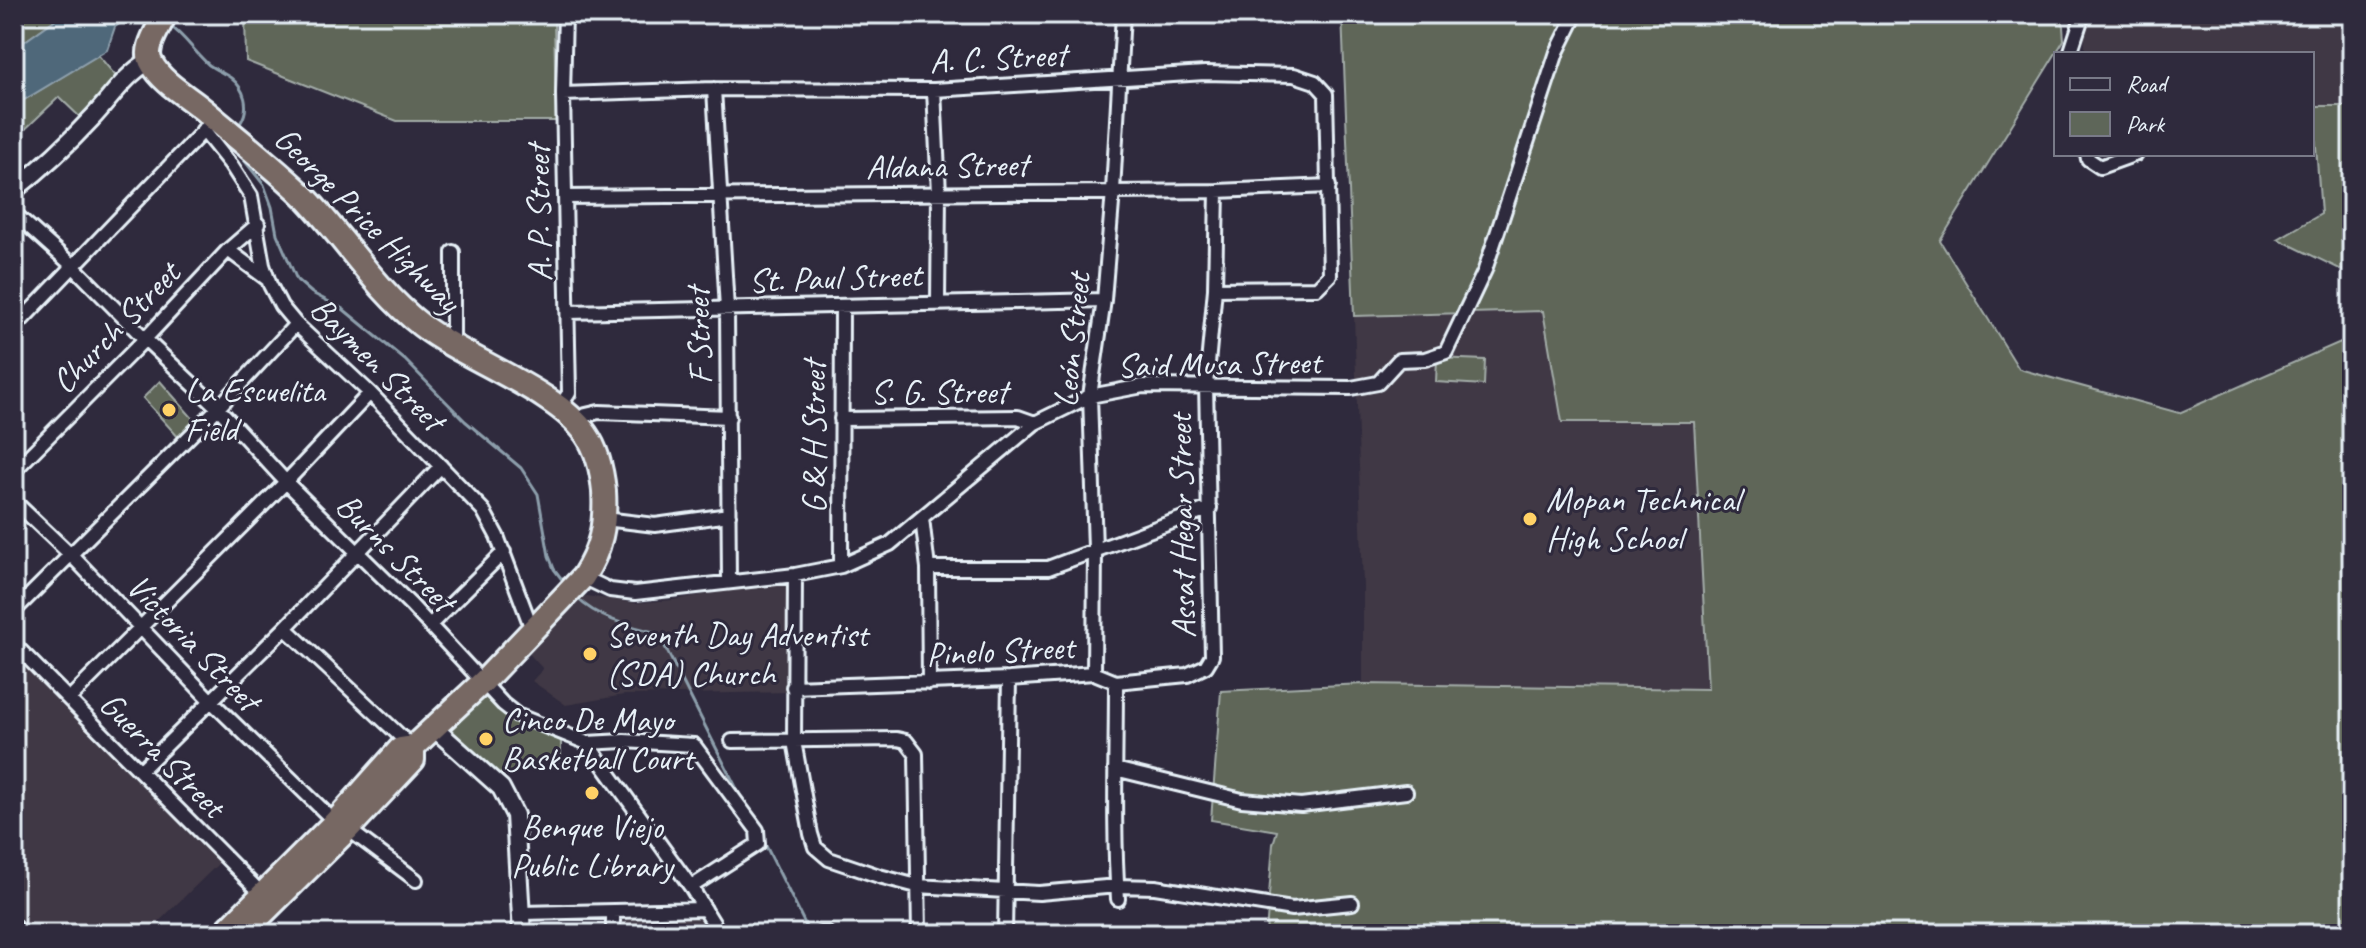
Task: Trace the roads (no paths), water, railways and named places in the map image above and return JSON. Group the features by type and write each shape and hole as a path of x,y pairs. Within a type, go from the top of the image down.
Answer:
{"highway":[{"path":"149,61 151,44 163,18"},
{"name":"George Price Highway","path":"149,61 209,125 306,199 361,264 418,323 453,348 568,415 589,437 599,462 605,519 595,557 583,577 484,681 434,728 413,747 400,749 341,826 267,900 247,928 223,934"}],"street":[{"name":"A. P. Street","path":"565,14 563,94 568,415"},
{"name":"León Street","path":"1094,673 1095,549 1090,396 1104,300 1123,14"},
{"name":"Said Musa Street","path":"583,577 610,590 635,593 795,575 841,566 890,544 1035,423 1090,396 1143,386 1351,388 1378,383 1399,360 1425,359 1446,352 1485,270 1557,52 1576,14"},
{"path":"2071,52 2083,14"},
{"path":"14,190 62,151 130,73 149,61"},
{"name":"A. C. Street","path":"563,94 714,89 934,90 1220,74 1294,75 1315,82 1326,94 1330,275 1317,288 1215,289"},
{"name":"F Street","path":"714,89 727,309 729,582"},
{"path":"934,90 939,193 938,302"},
{"path":"14,328 209,125"},
{"name":"Baymen Street","path":"209,125 245,184 254,206 260,252 275,296 296,324 370,393 483,510 504,552 532,629"},
{"path":"2087,156 2100,167 2130,156"},
{"name":"Aldana Street","path":"565,197 1217,191 1329,186"},
{"name":"Assat Hegar Street","path":"1206,666 1212,656 1206,385 1215,289 1217,191"},
{"name":"Burns Street","path":"14,213 74,267 218,408 503,704 517,715 587,743"},
{"name":"Church Street","path":"14,471 228,250 258,224"},
{"path":"228,250 268,279"},
{"path":"453,252 453,348"},
{"name":"St. Paul Street","path":"568,312 1104,300"},
{"name":"G & H Street","path":"841,566 842,307"},
{"path":"14,611 218,408 296,324"},
{"path":"69,699 286,482 370,393"},
{"path":"568,415 599,412 729,417"},
{"name":"S. G. Street","path":"841,419 1018,417 1035,423"},
{"path":"140,771 359,554 441,466"},
{"name":"Victoria Street","path":"14,501 72,556 211,701 341,826 416,880"},
{"path":"928,568 1048,568 1210,508"},
{"path":"605,519 655,525 729,515"},
{"path":"922,518 928,568 929,683"},
{"path":"430,625 504,552"},
{"path":"795,575 794,741 811,834 820,853 829,859 917,886 1039,893 1117,886 1155,887 1292,909 1352,903"},
{"path":"285,628 413,747"},
{"name":"Guerra Street","path":"14,644 267,900"},
{"name":"Pinelo Street","path":"793,687 1094,673 1116,682 1187,675 1206,666"},
{"path":"1005,934 1009,679"},
{"path":"1116,682 1113,797 1118,899"},
{"path":"434,728 501,788 515,815 522,934"},
{"path":"732,741 897,739 912,746 916,754 919,934"},
{"path":"587,743 624,741 694,745 757,830 758,844 691,887"},
{"path":"587,743 691,887 720,934"},
{"path":"1115,769 1201,791 1274,803 1327,803 1406,792"},
{"path":"522,913 705,909"},
{"path":"613,912 613,934"},
{"path":"14,926 22,934"},
{"path":"820,934 828,934"}],"water":[{"path":"63,14 134,14 115,27 107,50 14,106 14,49"}],"waterway":[{"path":"169,25 209,65 240,87 245,98 241,122"},
{"path":"236,150 264,185 277,234 297,280 312,293 343,309 405,360 465,421 521,468 538,494 549,556 564,582"},
{"path":"576,597 604,616 658,633 743,801"},
{"path":"763,840 805,924 807,934"}],"place":[{"name":"La Escuelita Field","path":"169,410"},
{"name":"Mopan Technical High School","path":"1530,519"},
{"name":"Seventh Day Adventist (SDA) Church","path":"590,654"},
{"name":"Cinco De Mayo Basketball Court","path":"486,739"},
{"name":"Benque Viejo Public Library","path":"592,793"}]}
